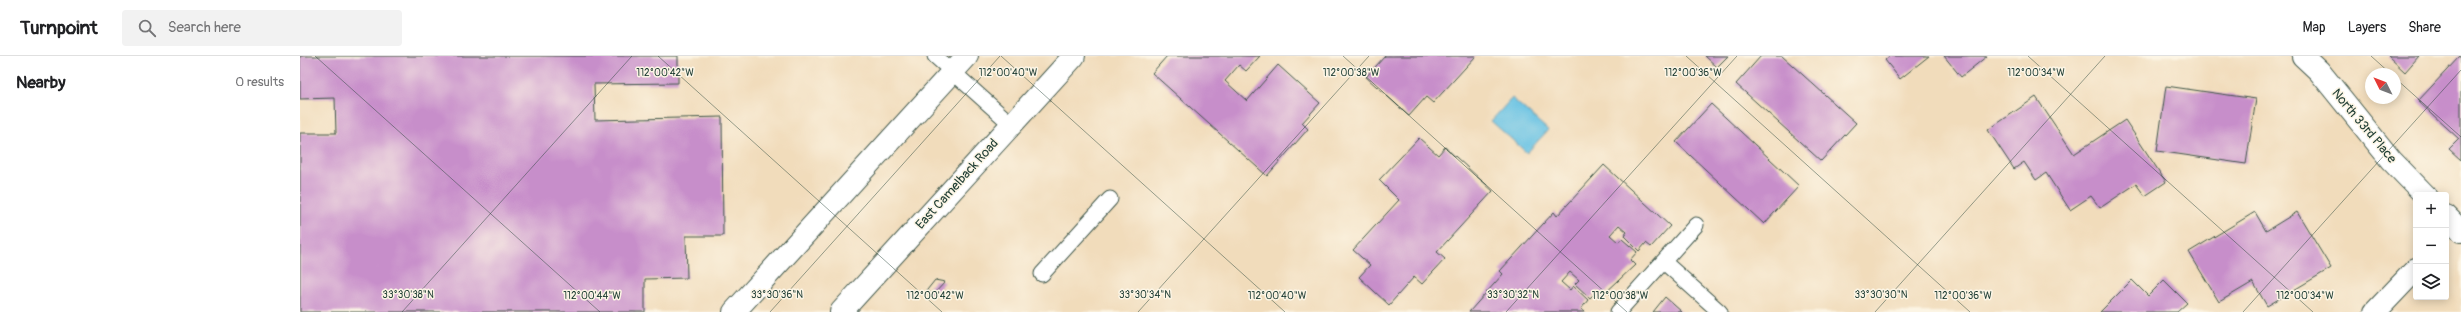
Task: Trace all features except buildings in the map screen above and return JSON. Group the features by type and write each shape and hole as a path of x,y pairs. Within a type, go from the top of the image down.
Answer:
{"main road":[{"path":"734,312 967,56"},
{"name":"East Camelback Road","path":"841,312 1074,56"},
{"name":"North 33rd Place","path":"2303,56 2319,71 2391,160 2422,192"},
{"path":"2375,312 2413,272"}],"lane":[{"path":"935,56 1011,124"},
{"path":"1042,274 1110,199"},
{"path":"1618,312 1696,225"},
{"path":"1664,262 1720,312"}],"water":[{"path":"1512,98 1548,130 1527,153 1491,121"}]}
